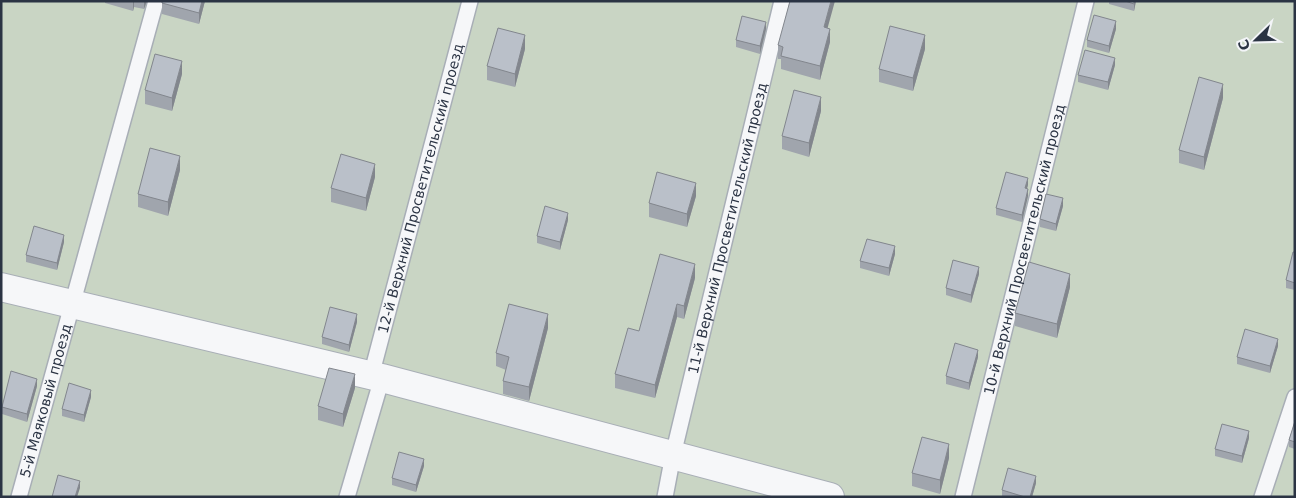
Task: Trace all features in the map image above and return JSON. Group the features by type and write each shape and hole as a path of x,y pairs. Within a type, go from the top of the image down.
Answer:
{"street":[{"path":"1,287 377,377 830,497"}],"lane":[{"name":"5-й Маяковый проезд","path":"20,497 156,1"},
{"name":"12-й Верхний Просветительский проезд","path":"347,497 470,1"},
{"name":"11-й Верхний Просветительский проезд","path":"665,497 672,455 782,1"},
{"name":"10-й Верхний Просветительский проезд","path":"964,497 1086,1"},
{"path":"1262,497 1295,397"}],"green space":[{"path":"1,1 1295,1 1295,497 1,497"}],"building":[{"path":"162,1 202,1 199,13 162,3"},
{"path":"790,1 831,1 824,27 830,29 820,66 781,56 783,47 778,45"},
{"path":"1094,15 1116,21 1109,46 1087,40"},
{"path":"742,16 766,22 760,46 736,40"},
{"path":"890,26 925,35 913,78 879,69"},
{"path":"498,28 525,35 515,74 487,66"},
{"path":"1085,50 1115,58 1108,82 1078,75"},
{"path":"155,54 182,61 172,98 145,90"},
{"path":"1199,77 1223,84 1204,157 1179,150"},
{"path":"794,90 821,97 809,143 782,136"},
{"path":"150,148 180,156 168,202 138,194"},
{"path":"341,154 375,164 366,198 331,188"},
{"path":"657,172 696,183 687,214 649,203"},
{"path":"1006,172 1028,178 1025,188 1028,189 1022,215 996,208"},
{"path":"1046,194 1063,198 1056,224 1040,219"},
{"path":"545,206 568,213 560,242 537,236"},
{"path":"34,226 64,235 57,263 26,255"},
{"path":"867,239 895,246 889,268 860,261"},
{"path":"1293,252 1295,252 1295,283 1286,280"},
{"path":"660,254 695,264 684,306 677,304 655,385 615,374 628,328 639,331"},
{"path":"953,260 979,267 971,295 946,288"},
{"path":"1029,262 1070,274 1057,324 1015,313"},
{"path":"509,304 548,314 529,387 503,381 509,357 496,353"},
{"path":"330,307 357,314 349,345 322,337"},
{"path":"1245,329 1278,339 1270,366 1237,357"},
{"path":"955,343 978,350 969,383 946,376"},
{"path":"329,368 355,374 343,414 318,406"},
{"path":"11,371 37,379 27,414 2,407"},
{"path":"69,383 91,390 84,415 62,409"},
{"path":"1295,421 1295,442 1289,440"},
{"path":"1222,424 1249,431 1242,456 1215,449"},
{"path":"922,437 949,444 940,480 912,473"},
{"path":"399,452 424,459 416,485 392,478"},
{"path":"1008,468 1036,476 1030,497 1002,490"},
{"path":"58,475 80,481 75,497 52,497"}]}
